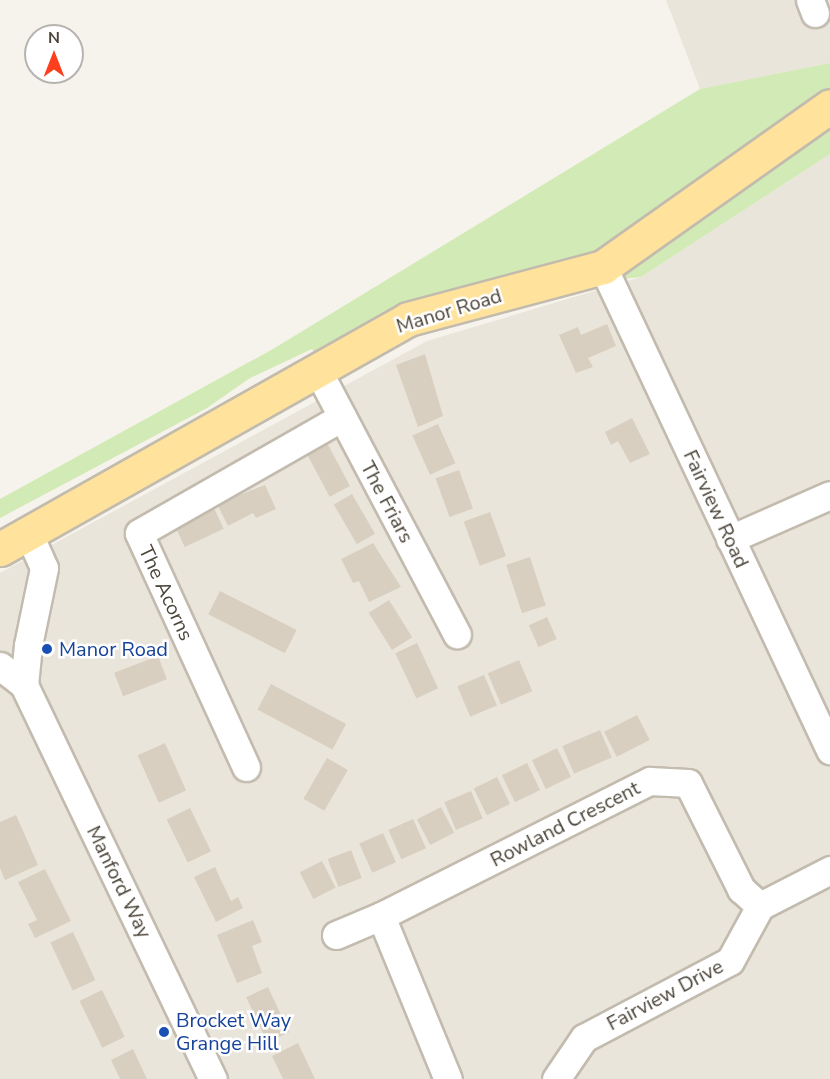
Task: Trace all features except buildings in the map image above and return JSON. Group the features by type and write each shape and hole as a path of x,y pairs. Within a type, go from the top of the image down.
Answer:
{"main road":[{"name":"Manor Road","path":"0,549 316,369 408,320 603,267 830,106"}],"street":[{"name":"Fairview Road","path":"603,267 830,750"},
{"name":"The Friars","path":"316,369 457,634"},
{"name":"The Acorns","path":"246,767 139,533 342,417"},
{"path":"730,539 830,495"},
{"path":"24,685 28,645 44,568 28,532"},
{"name":"Manford Way","path":"0,666 24,685 213,1079"},
{"name":"Rowland Crescent","path":"336,934 381,916 650,781 688,783 741,889 760,906"},
{"path":"760,906 830,870"},
{"name":"Fairview Drive","path":"556,1079 584,1038 730,961 760,906"},
{"path":"381,916 448,1079"}],"shaded area":[{"path":"666,0 830,0 830,63 700,89"},
{"path":"830,154 830,1079 0,1079 0,573 427,341 641,277"}],"green space":[{"path":"830,63 830,154 641,277 449,299 317,358 312,349 250,378 207,408 0,518 0,499 273,349 700,89"}],"place":[{"name":"Manor Road","path":"47,649"},
{"name":"Brocket Way Grange Hill","path":"164,1032"}]}
